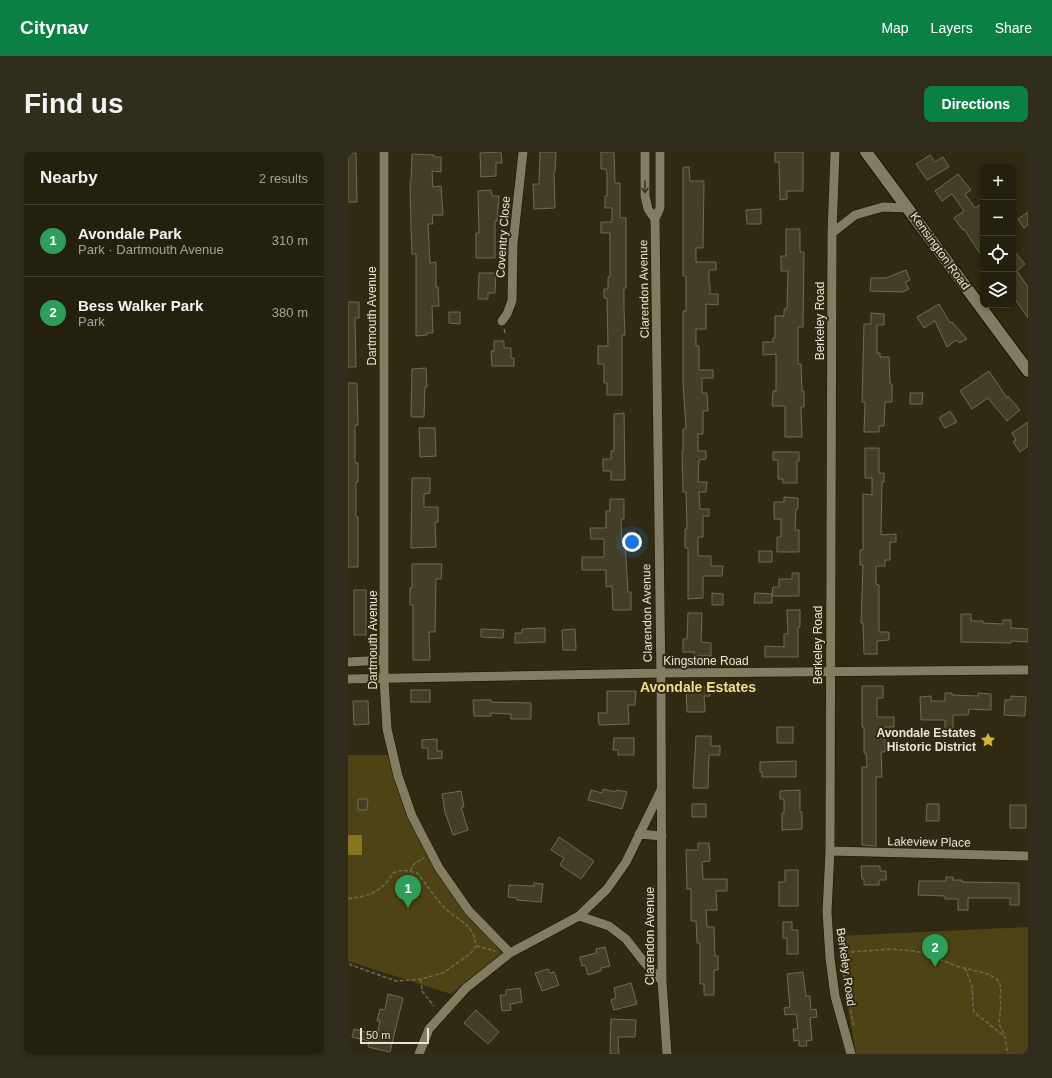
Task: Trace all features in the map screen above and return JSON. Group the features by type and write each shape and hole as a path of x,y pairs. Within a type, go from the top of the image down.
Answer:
{"street":[{"name":"Dartmouth Avenue","path":"384,152 384,679 387,729 398,776 412,816 439,868 469,911 510,954"},
{"name":"Coventry Close","path":"502,321 507,314 512,301 513,244 523,152"},
{"name":"Clarendon Avenue","path":"645,152 645,196 648,209 655,219"},
{"name":"Clarendon Avenue","path":"660,152 660,208 655,219 662,789 662,981 667,1054"},
{"name":"Berkeley Road","path":"835,152 832,233 830,851 827,912 830,958 835,996 851,1054"},
{"name":"Kensington Road","path":"866,152 1028,371"},
{"path":"832,233 855,215 883,207 908,208"},
{"path":"348,662 384,660"},
{"name":"Kingstone Road","path":"348,679 660,673 1028,670"},
{"path":"419,1054 429,1030 466,988 510,954 579,916 607,889 626,862 662,789"},
{"path":"639,834 662,836"},
{"name":"Lakeview Place","path":"830,851 1028,856"},
{"path":"579,916 609,926 626,939 644,962 662,981"}],"path":[{"path":"410,871 414,864 432,854"},
{"path":"348,899 362,897 376,892 387,883 393,873 403,870 417,873 442,905 469,926 475,935 476,946 471,953 443,973 421,979 396,981 351,965 348,962"},
{"path":"476,946 495,951"},
{"path":"854,1028 839,953 885,949 915,951 988,974 997,980 1000,984 1001,991 999,1024 1004,1033 1008,1054"},
{"path":"965,968 972,986 974,1012 1005,1037"},
{"path":"421,979 422,991 434,1006"}],"shaded area":[{"path":"348,755 388,755 434,861 502,954 451,994 348,961"},
{"path":"348,835 362,835 362,855 348,855"},
{"path":"1028,927 1028,1054 856,1054 846,998 838,936"}],"building":[{"path":"501,152 502,163 496,163 496,176 481,177 480,153"},
{"path":"540,152 556,152 554,172 555,208 534,209 533,184 539,184"},
{"path":"601,152 614,152 615,183 620,183 620,218 626,218 626,288 624,288 625,335 622,335 622,395 607,395 607,383 604,383 604,364 598,364 598,346 608,346 607,298 604,298 604,289 608,289 608,277 610,277 610,233 601,233 601,222 612,222 612,208 605,208 605,196 607,196 607,173 606,169 601,169"},
{"path":"775,152 803,152 803,191 787,191 787,199 780,200 779,162 775,162"},
{"path":"348,153 356,153 357,202 348,202"},
{"path":"412,154 434,155 434,157 441,157 441,172 432,171 433,187 441,186 443,215 432,215 433,224 428,224 430,263 436,262 436,287 438,287 439,306 432,306 433,333 416,336 416,254 412,254 411,229 410,181"},
{"path":"930,155 935,162 943,157 949,167 927,180 916,164"},
{"path":"683,167 689,167 690,181 704,181 703,248 696,248 696,262 716,262 716,270 709,270 709,284 710,294 718,294 718,305 706,304 706,329 696,329 696,346 699,346 699,370 713,370 713,378 702,378 702,393 707,393 708,411 703,411 703,434 698,434 698,451 706,451 706,459 699,460 698,482 707,482 706,492 699,492 700,509 709,509 709,516 703,516 703,537 698,537 698,556 711,556 711,566 723,566 722,576 703,576 703,598 688,599 688,548 685,548 685,529 687,529 686,492 683,492 682,451 683,429 686,429 683,383 683,311 686,311 686,276 683,276"},
{"path":"958,174 971,190 965,194 975,208 980,205 980,253 964,229 963,230 954,218 964,211 952,194 942,201 935,191"},
{"path":"491,190 492,196 499,196 497,221 495,221 495,258 476,258 476,233 479,233 478,191"},
{"path":"761,209 761,224 747,224 746,210"},
{"path":"1028,212 1028,225 1024,228 1018,219"},
{"path":"786,229 800,229 800,252 804,252 803,327 798,327 798,364 801,364 802,391 804,391 804,407 801,407 802,437 785,437 785,406 772,406 773,391 776,391 776,354 763,355 763,342 773,342 773,338 775,338 775,316 784,316 784,309 787,309 788,271 781,271 781,256 786,256"},
{"path":"1016,254 1025,264 1017,271 1028,287 1028,318 1016,300"},
{"path":"906,270 910,280 905,282 909,289 902,292 870,291 871,278 886,278"},
{"path":"479,273 496,273 495,293 488,293 488,299 478,299"},
{"path":"348,302 359,302 359,318 355,318 356,367 348,367"},
{"path":"939,304 950,323 952,322 967,339 959,343 956,340 947,347 935,321 924,328 917,317"},
{"path":"449,312 460,312 460,324 449,323"},
{"path":"871,313 884,314 884,325 877,325 877,353 880,353 880,357 889,357 890,384 892,384 892,402 885,402 884,426 879,426 879,432 864,432 865,402 862,402 864,324 871,324"},
{"path":"494,341 504,341 504,348 511,348 511,358 514,358 514,366 492,366 491,351 494,351"},
{"path":"426,368 427,387 425,387 424,417 411,417 412,369"},
{"path":"989,371 1007,398 1008,396 1020,410 1007,421 988,398 972,409 960,391"},
{"path":"348,383 357,383 358,425 355,425 355,463 358,463 358,482 356,482 356,517 358,517 358,567 348,567"},
{"path":"910,393 923,393 922,404 910,404"},
{"path":"950,411 957,422 945,428 939,418"},
{"path":"624,413 625,480 611,480 611,471 603,471 603,459 611,459 611,451 614,451 614,414"},
{"path":"1028,422 1028,446 1020,452 1013,442 1016,440 1012,433"},
{"path":"419,428 435,428 436,456 420,457"},
{"path":"865,448 879,448 879,473 884,473 884,482 882,482 881,535 896,534 896,542 890,542 890,560 885,560 885,566 876,566 876,584 879,585 879,632 889,632 889,640 877,641 877,654 864,654 863,623 861,623 863,565 860,565 860,550 863,550 863,494 872,495 872,478 865,478"},
{"path":"773,452 799,452 799,461 797,461 797,483 783,483 783,479 778,479 778,460 773,460"},
{"path":"412,478 430,478 430,493 424,494 424,507 438,507 438,522 435,522 436,547 411,548"},
{"path":"784,497 798,498 795,530 799,530 799,552 777,552 777,537 781,537 781,519 774,519 774,502 784,502"},
{"path":"610,499 624,499 624,519 621,519 622,542 625,542 628,592 631,592 631,610 613,610 612,586 606,587 606,570 582,570 582,557 604,557 604,539 591,539 590,528 606,528 606,511 610,511"},
{"path":"759,551 772,551 772,562 759,562"},
{"path":"412,564 442,564 441,579 436,579 435,632 429,632 430,660 413,660 413,605 410,605"},
{"path":"792,573 799,573 799,596 772,596 773,587 779,587 779,579 792,579"},
{"path":"354,590 366,590 366,635 354,635"},
{"path":"712,593 723,594 723,605 712,605"},
{"path":"755,593 772,594 772,603 754,603"},
{"path":"787,610 800,610 800,627 798,627 798,657 765,657 765,646 784,647 784,634 788,634"},
{"path":"688,613 702,613 701,642 711,643 711,656 694,656 694,652 683,652 683,639 687,639"},
{"path":"961,614 971,614 971,621 983,621 983,623 1003,624 1003,620 1011,620 1011,628 1028,629 1028,642 961,642"},
{"path":"545,628 545,642 515,643 515,633 522,633 522,629"},
{"path":"481,629 504,630 503,638 481,637"},
{"path":"575,629 576,650 563,650 562,630"},
{"path":"862,686 883,686 883,698 877,698 877,717 894,717 894,727 885,727 885,752 881,752 882,777 876,777 876,846 862,845 862,767 867,767 866,753 864,753 864,727 862,727"},
{"path":"699,687 710,687 710,696 704,696 705,712 687,712 686,690 699,689"},
{"path":"411,690 430,690 430,702 411,702"},
{"path":"607,691 636,691 635,705 628,705 629,724 599,725 598,713 607,713"},
{"path":"945,693 952,693 952,695 978,696 978,693 991,694 991,710 969,709 968,715 953,715 953,730 945,730 945,720 921,720 920,697 931,696 931,701 945,701"},
{"path":"1011,696 1026,697 1025,716 1004,715 1005,700 1011,700"},
{"path":"473,700 531,703 531,719 511,719 511,714 491,713 491,716 474,716"},
{"path":"353,701 368,701 369,724 354,725"},
{"path":"777,727 793,727 793,743 777,743"},
{"path":"696,736 711,736 711,746 720,746 720,755 709,755 708,788 693,788"},
{"path":"614,738 634,738 634,755 618,755 618,750 613,750"},
{"path":"437,739 437,751 442,751 442,758 428,759 428,748 422,748 422,740"},
{"path":"796,761 796,777 762,777 762,772 760,772 760,762"},
{"path":"603,789 616,792 616,790 627,792 622,809 588,800 591,790 602,793"},
{"path":"800,790 802,829 782,830 784,799 780,799 780,791"},
{"path":"461,791 464,807 461,807 468,830 453,835 445,812 442,794"},
{"path":"358,799 368,799 367,810 358,810"},
{"path":"692,804 706,804 706,817 692,817"},
{"path":"927,804 939,804 939,821 926,821"},
{"path":"1010,805 1026,805 1026,828 1010,828"},
{"path":"559,837 594,861 581,879 560,865 564,858 551,850"},
{"path":"698,843 709,843 710,861 702,862 703,879 727,879 727,891 716,891 717,910 706,910 707,927 714,927 715,956 718,956 718,970 714,970 714,995 704,995 704,984 700,984 700,943 697,943 696,921 691,921 691,889 687,889 686,850 698,850"},
{"path":"861,866 880,866 880,871 886,871 886,880 879,880 879,885 864,885"},
{"path":"785,870 798,870 798,906 779,906 779,882 785,882"},
{"path":"946,877 953,877 953,880 962,880 962,882 1019,883 1019,905 1010,905 1010,898 968,898 968,910 958,910 958,899 945,899 945,896 918,895 919,881 946,881"},
{"path":"534,883 543,884 541,902 517,900 517,898 508,897 509,885 534,886"},
{"path":"783,922 792,922 792,930 798,930 798,954 787,954 787,938 783,938"},
{"path":"605,947 610,966 601,968 601,971 588,975 585,965 582,966 580,957 597,953 596,949"},
{"path":"548,969 550,973 554,972 559,985 542,991 535,973"},
{"path":"803,972 806,996 810,996 811,1010 816,1009 817,1017 810,1018 812,1040 806,1041 807,1046 799,1046 799,1040 794,1041 793,1029 798,1029 796,1014 785,1015 784,1008 790,1007 787,974"},
{"path":"631,983 637,1004 614,1010 611,1000 616,998 614,988"},
{"path":"520,988 522,1002 510,1004 511,1010 502,1011 500,995 506,995 506,990"},
{"path":"388,994 403,998 390,1052 368,1047 369,1041 352,1037 354,1029 377,1035 380,1021 377,1021 380,1009 385,1010"},
{"path":"476,1010 499,1032 488,1044 464,1023"},
{"path":"611,1019 636,1020 635,1037 618,1037 619,1054 610,1054"}],"place":[{"name":"Avondale Estates Historic District","path":"988,740"},
{"name":"Avondale Park","path":"408,908"},
{"name":"Bess Walker Park","path":"935,967"}],"district":[{"name":"Avondale Estates","path":"698,687"}]}
